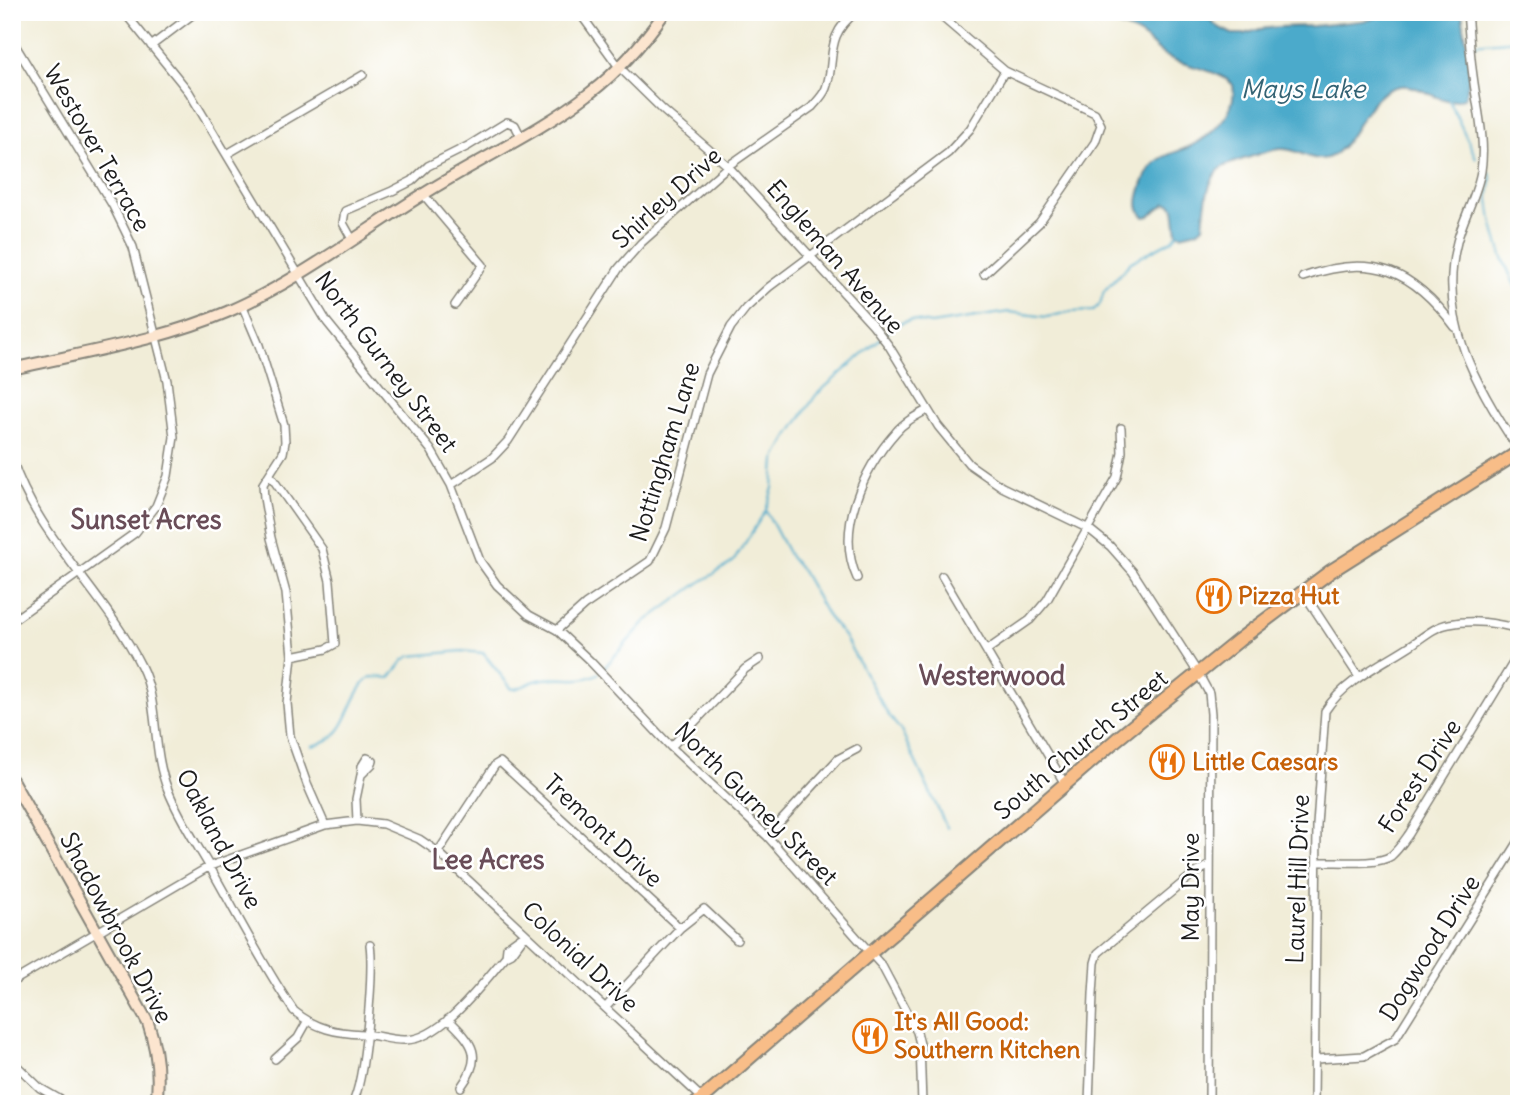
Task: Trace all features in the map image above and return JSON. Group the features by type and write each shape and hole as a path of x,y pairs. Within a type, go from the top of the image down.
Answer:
{"main road":[{"name":"South Church Street","path":"699,1101 1065,784 1198,673 1303,593 1411,519 1519,451"}],"street":[{"name":"North Gurney Street","path":"124,12 189,92 327,321 431,450 451,485 474,548 498,586 529,615 557,630 590,661 671,747 767,836 872,952 917,1032 920,1044 922,1104"},
{"path":"151,46 196,12"},
{"name":"Engleman Avenue","path":"579,12 619,67 664,111 728,166 873,325 954,448 985,477 1089,529 1110,546 1133,572 1198,673"},
{"path":"12,369 190,326 242,305 587,96 645,39 665,12"},
{"name":"Shirley Drive","path":"451,485 492,458 508,441 630,254 728,166 812,107 827,85 834,42 844,23 856,12"},
{"path":"936,12 1005,71 1094,113 1101,125 1095,142 1039,223 984,274"},
{"path":"1467,12 1469,49 1482,132 1482,160 1481,173 1464,218 1454,257 1451,278 1456,327 1477,384 1519,451"},
{"name":"Westover Terrace","path":"12,40 113,206 133,247 172,407 174,446 168,476 156,506 135,533 12,621"},
{"name":"Nottingham Lane","path":"557,630 585,605 650,561 666,528 707,374 731,327 746,308 959,141 970,130 1005,71"},
{"path":"228,154 363,75"},
{"path":"352,239 343,223 345,211 392,191 417,177 428,166 507,122 515,125 522,137"},
{"path":"423,194 483,265 454,305"},
{"path":"1303,277 1332,268 1358,266 1394,272 1428,293 1456,327"},
{"path":"242,305 259,345 284,425 283,453 263,484 264,498 286,593 292,656 287,704 290,736 325,825"},
{"path":"857,579 849,557 857,494 897,431 927,410"},
{"path":"987,650 1030,620 1047,600 1117,477 1122,452 1121,428"},
{"name":"Oakland Drive","path":"12,459 38,512 125,638 145,674 152,703 156,753 168,790 197,848 294,1011 307,1022 337,1033 406,1040 421,1037 448,1019 506,956 520,945 526,933"},
{"path":"270,475 322,550 331,581 335,644 326,649 292,656"},
{"path":"942,576 1065,784"},
{"path":"1303,593 1359,677"},
{"name":"Laurel Hill Drive","path":"1314,1104 1317,825 1325,711 1329,704 1359,677 1440,626 1463,622 1492,622 1519,629"},
{"name":"Forest Drive","path":"1317,862 1376,861 1395,851 1416,823 1519,653"},
{"path":"671,747 745,669 760,659"},
{"name":"May Drive","path":"1198,673 1209,693 1211,714 1209,1104"},
{"path":"767,836 838,759 857,749"},
{"name":"Tremont Drive","path":"438,852 495,765 500,762 681,928"},
{"path":"357,821 356,799 361,775"},
{"name":"Shadowbrook Drive","path":"12,780 139,1005 150,1031 158,1073 156,1104"},
{"name":"Colonial Drive","path":"12,982 210,866 325,825 357,821 383,824 400,830 438,852 606,1007 699,1101"},
{"name":"Dogwood Drive","path":"1316,1059 1364,1056 1395,1039 1519,841"},
{"path":"1088,1104 1096,958 1104,947 1153,906 1192,875 1210,865"},
{"path":"606,1007 681,928 704,909 737,940"},
{"path":"352,1104 358,1089 366,1035 372,959 370,945"},
{"path":"448,1019 471,1043 474,1052 470,1075 461,1087"},
{"path":"275,1059 298,1038 307,1022"},
{"path":"12,1061 56,1101 68,1104"}],"water":[{"name":"Mays Lake","path":"1080,12 1201,12 1218,27 1232,34 1245,34 1260,29 1369,20 1388,12 1462,12 1468,55 1468,87 1465,97 1457,100 1441,98 1408,86 1388,90 1371,105 1343,146 1335,154 1323,159 1285,149 1267,152 1223,167 1210,185 1203,226 1197,231 1181,235 1177,233 1174,208 1171,204 1166,203 1144,217 1138,202 1142,184 1150,169 1159,160 1198,142 1222,122 1231,105 1233,85 1221,76 1166,56 1133,31"}],"waterway":[{"path":"1471,44 1519,40"},
{"path":"1448,98 1476,158"},
{"path":"1485,170 1491,176 1489,200 1496,236 1519,293"},
{"path":"885,334 911,320 931,324 1009,312 1047,317 1069,312 1093,311 1100,304 1104,291 1131,262 1172,240 1178,233"},
{"path":"603,669 645,622 733,562 766,510 773,488 775,460 786,440 816,395 881,338"},
{"path":"766,511 790,557 802,571 828,617 844,636 887,713 901,731 947,828"},
{"path":"312,746 325,742 341,727 367,680 371,677 390,678 404,660 411,656 462,651 483,653 512,689 539,680 577,679 599,673"}],"place":[{"name":"Pizza Hut","path":"1214,596"},
{"name":"Little Caesars","path":"1167,762"},
{"name":"It's All Good: Southern Kitchen","path":"870,1036"}],"district":[{"name":"Sunset Acres","path":"146,520"},
{"name":"Westerwood","path":"992,676"},
{"name":"Lee Acres","path":"488,860"}]}
